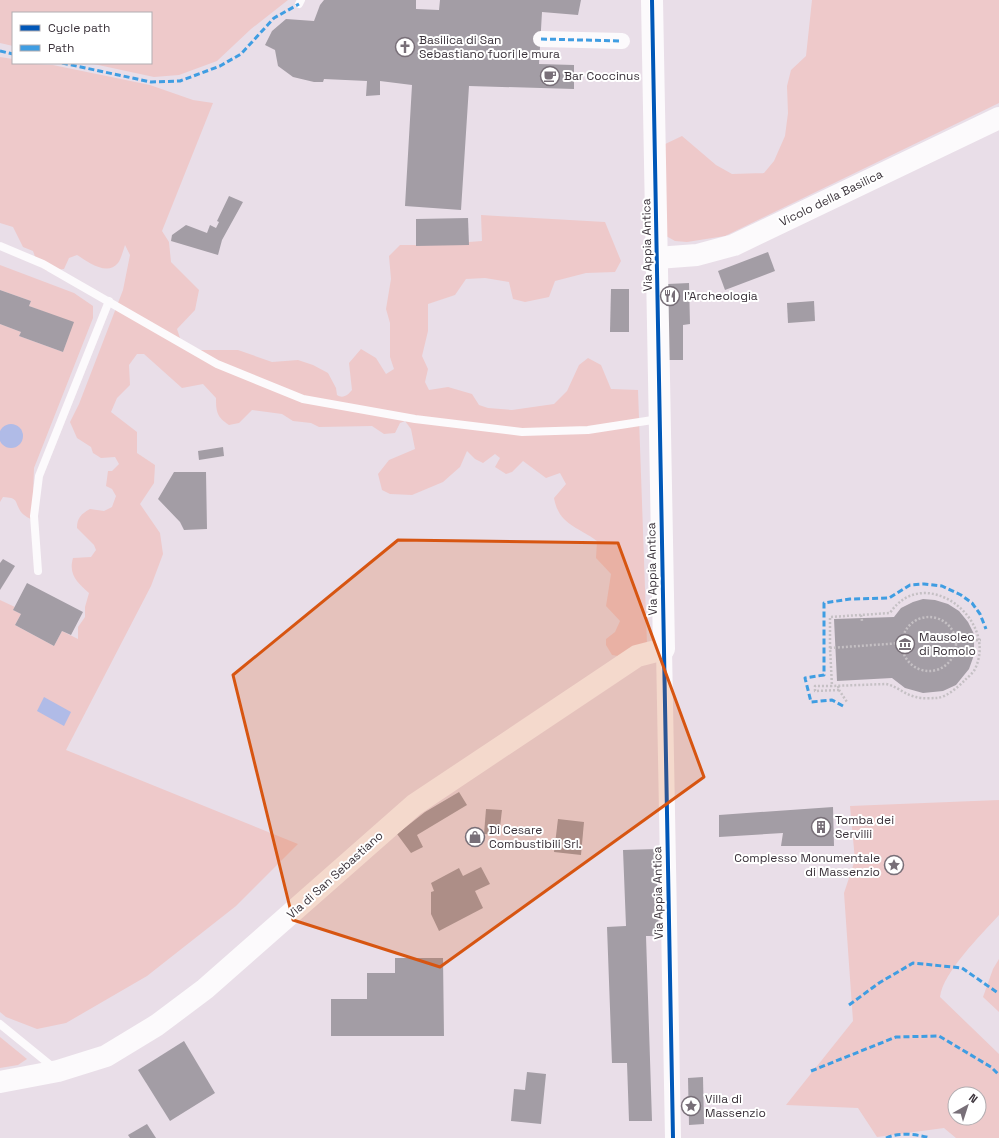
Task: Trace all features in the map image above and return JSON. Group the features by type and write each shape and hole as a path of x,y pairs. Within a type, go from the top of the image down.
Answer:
{"main road":[{"name":"Via Appia Antica","path":"652,0 664,649"},
{"name":"Vicolo della Basilica","path":"657,258 697,256 734,245 999,118"},
{"name":"Via di San Sebastiano","path":"0,1082 58,1071 106,1056 157,1025 205,989 375,840 393,821 414,805 637,656 664,649"}],"street":[{"path":"540,39 622,41"},
{"name":"Via Appia Antica","path":"664,649 673,1138"}],"lane":[{"path":"0,246 43,264 217,364 304,398 415,419 522,432 588,430 660,418"},
{"path":"38,571 34,516 39,476 108,301"},
{"path":"0,1024 58,1071"}],"path":[{"path":"832,686 830,617 890,613 895,606 909,597 927,593 948,597 963,607 975,620 981,640 982,650 975,669 958,687 939,698 915,697 892,685 886,684 838,686 832,686 815,686 815,691 839,690"},
{"path":"861,615 862,621"},
{"path":"924,617 942,619 954,632 956,641 952,659 938,670 930,671 913,666 906,659 902,643 903,634 908,626 915,620 924,617"},
{"path":"956,641 981,640"},
{"path":"830,648 902,643"},
{"path":"838,686 847,702"}],"highlighted area":[{"path":"398,540 618,543 704,777 440,967 293,920 233,675"}],"shaded area":[{"path":"0,0 288,0 251,29 217,61 179,75 154,77 94,64 152,64 152,12 12,12 12,46 0,43"},
{"path":"812,0 999,0 999,103 725,236 687,242 675,241 659,232 661,146 682,136 716,165 732,174 764,173 774,161 785,136 788,113 787,86 791,70 806,56"},
{"path":"0,57 12,59 12,64 53,65 150,85 193,100 213,103 162,231 169,242 171,262 199,290 195,310 177,329 181,341 200,350 238,350 272,362 298,360 313,365 328,373 336,388 337,395 347,395 352,390 349,363 361,349 376,358 386,374 394,369 390,357 390,323 386,309 391,279 389,256 400,245 468,245 469,242 482,241 481,215 605,222 621,261 615,272 586,273 555,281 549,297 525,302 513,299 509,282 485,278 466,279 455,295 428,304 428,331 422,356 428,369 425,382 429,390 448,387 472,394 479,405 488,408 512,410 554,404 567,391 579,365 588,358 601,365 611,389 638,390 647,644 618,656 612,655 606,645 606,639 615,632 620,621 606,606 611,574 596,558 597,541 565,520 556,507 554,498 566,484 560,473 546,478 523,461 512,472 506,474 495,467 500,458 495,454 483,463 475,459 467,451 460,467 443,482 412,495 390,494 382,490 378,474 389,460 415,449 411,429 405,421 400,423 395,433 384,434 372,426 319,427 311,423 293,421 282,414 252,410 239,423 229,425 218,414 216,398 203,384 182,388 144,354 137,354 129,365 130,385 117,398 111,412 137,432 137,453 155,465 154,483 140,504 160,533 163,554 151,586 66,750 298,844 236,906 147,976 66,1023 37,1029 6,1017 0,1012 0,600 15,607 13,610 21,614 15,625 54,646 62,631 78,639 78,627 85,617 85,607 89,593 78,582 73,574 73,558 91,557 96,550 94,545 77,528 78,522 82,515 90,509 104,511 112,507 116,496 112,489 106,486 108,471 112,471 119,464 115,457 101,458 93,453 91,447 77,438 70,422 79,404 123,290 130,255 125,245 118,263 113,267 103,268 91,264 77,255 69,258 64,269 47,271 38,265 33,251 23,247 13,227 0,223"},
{"path":"0,265 74,293 93,306 93,318 34,468 32,520 22,513 14,499 3,497 0,502 0,324 21,332 19,336 63,352 73,323 29,306 31,301 0,290"},
{"path":"999,800 999,915 955,965 948,976 940,997 999,1054 999,1138 956,1138 944,1128 877,1137 858,1108 786,1105 853,1021 844,893 855,860 850,806"},
{"path":"999,959 999,1012 983,997 993,969"},
{"path":"0,1037 27,1059 18,1065 0,1068"}],"water":[{"path":"11,424 16,425 22,431 22,441 16,447 11,448 6,447 0,441 -1,436 0,431 6,425"},
{"path":"44,697 71,712 64,726 37,711"}],"building":[{"name":"Basilica di San Sebastiano fuori le mura","path":"324,0 416,0 416,9 439,10 440,0 581,0 578,15 542,12 539,64 574,65 574,89 469,86 461,210 405,206 412,85 380,81 380,95 366,96 367,81 324,79 323,82 314,82 293,77 278,66 275,50 265,45 272,31 286,19 314,21 320,5"},
{"path":"229,196 243,202 222,240 218,255 171,241 172,235 186,225 207,233 210,225 216,228 219,222 217,221"},
{"path":"468,218 469,245 416,246 416,219"},
{"path":"768,252 775,271 725,290 718,271"},
{"path":"689,283 690,324 683,325 683,360 668,360 668,284"},
{"path":"611,289 629,289 629,332 610,332"},
{"path":"0,290 31,301 29,306 74,322 63,352 19,336 21,332 0,324"},
{"path":"814,301 815,321 788,323 787,303"},
{"path":"223,447 224,456 199,460 198,451"},
{"path":"174,472 206,472 207,529 184,530 180,522 158,499"},
{"path":"3,559 15,566 0,590 0,563"},
{"path":"27,583 83,612 71,635 62,631 54,646 15,625 21,614 13,610"},
{"name":"Mausoleo di Romolo","path":"923,599 935,600 948,604 959,611 968,622 974,634 974,655 969,669 956,685 943,691 923,693 905,688 892,678 837,681 834,619 894,617 901,608"},
{"path":"459,792 467,805 417,835 423,847 411,853 397,834 425,812"},
{"path":"833,807 834,846 781,846 783,833 719,837 719,815"},
{"path":"486,809 502,810 499,835 484,834"},
{"path":"558,819 584,822 581,855 554,852"},
{"path":"656,849 659,936 646,936 652,1121 629,1121 627,1063 612,1063 607,927 626,926 623,850"},
{"path":"481,867 490,884 475,891 483,908 439,931 431,914 431,892 434,891 431,883 459,868 463,876"},
{"path":"395,958 443,958 444,1036 331,1036 331,999 367,999 367,973 395,973"},
{"path":"184,1041 215,1093 170,1121 138,1070"},
{"path":"527,1072 546,1074 541,1124 511,1121 514,1089 525,1090"},
{"path":"703,1077 704,1124 689,1125 688,1078"},
{"path":"147,1124 156,1138 130,1138 128,1135"}],"marked path":[{"path":"67,64 151,82 180,81 220,66 241,54 274,18 299,4"},
{"path":"541,39 622,41"},
{"path":"0,51 12,54"},
{"path":"843,706 832,700 811,702 805,678 824,675 824,603 850,599 889,598 910,585 924,584 942,586 961,595 972,603 980,614 986,629"},
{"path":"849,1005 879,983 913,963 962,968 998,993"},
{"path":"811,1071 896,1037 939,1036 991,1067 999,1075"},
{"path":"886,1138 908,1134 930,1138"}],"cycle path":[{"path":"652,0 673,1138"}],"place":[{"name":"Basilica di San Sebastiano fuori le mura","path":"405,47"},
{"name":"Bar Coccinus","path":"550,76"},
{"name":"l'Archeologia","path":"670,296"},
{"name":"Mausoleo di Romolo","path":"905,644"},
{"name":"Tomba dei Servilii","path":"821,827"},
{"name":"Di Cesare Combustibili Srl.","path":"475,837"},
{"name":"Complesso Monumentale di Massenzio","path":"894,865"},
{"name":"Villa di Massenzio","path":"691,1106"}]}
